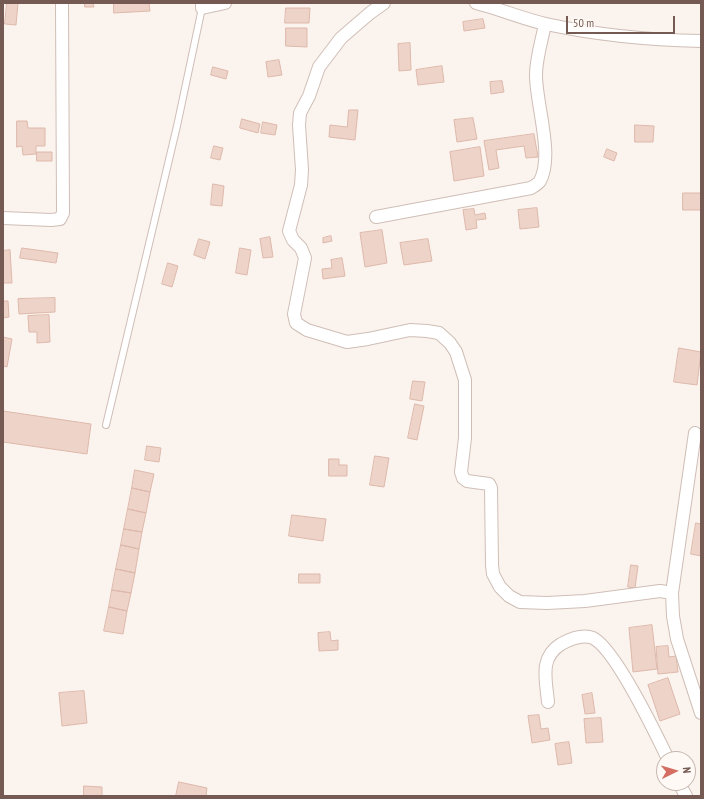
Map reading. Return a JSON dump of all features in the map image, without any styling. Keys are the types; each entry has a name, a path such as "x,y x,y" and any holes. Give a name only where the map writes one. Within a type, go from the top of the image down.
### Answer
{"street":[{"path":"5,216 51,220 60,219 63,213 62,3"},
{"path":"202,5 225,3"},
{"path":"384,3 341,38 319,67 309,96 300,113 299,125 302,170 301,185 289,231 293,240 301,248 306,258 294,314 296,323 308,330 347,342 410,330 439,333 450,343 456,352 465,380 465,438 460,472 463,478 467,481 489,484 491,488 493,574 500,588 509,596 520,602 546,603 586,601 660,591 672,593"},
{"path":"476,3 545,24 626,37 701,41"},
{"path":"376,217 530,188 539,182 544,172 546,159 537,94 536,74 545,24"},
{"path":"695,433 672,593 673,616 677,639 701,713"},
{"path":"548,702 545,672 547,660 553,650 570,639 585,637 592,638 602,644 615,662 664,751"}],"lane":[{"path":"106,425 177,126 202,5"}],"building":[{"path":"7,3 18,3 16,25 5,24"},
{"path":"85,3 93,3 94,7 85,7"},
{"path":"114,3 149,3 150,11 114,13"},
{"path":"286,8 310,8 309,23 285,23"},
{"path":"483,19 485,28 464,31 463,22"},
{"path":"286,28 307,28 307,47 286,46"},
{"path":"410,43 411,70 399,71 398,44"},
{"path":"279,60 282,75 268,77 266,62"},
{"path":"442,66 444,82 418,85 416,70"},
{"path":"213,67 228,71 226,79 211,75"},
{"path":"502,81 504,92 491,94 490,82"},
{"path":"349,110 358,110 355,140 329,137 330,125 347,127"},
{"path":"473,118 477,139 457,142 454,120"},
{"path":"242,119 260,124 258,133 240,128"},
{"path":"17,121 27,121 28,128 45,128 45,146 36,146 36,154 23,155 22,146 17,147"},
{"path":"263,122 277,125 275,135 261,133"},
{"path":"635,125 654,126 653,142 635,142"},
{"path":"534,134 538,157 526,158 524,146 496,150 499,168 489,170 484,141"},
{"path":"214,146 223,148 220,160 211,158"},
{"path":"480,147 484,176 454,181 450,152"},
{"path":"607,149 617,153 614,161 604,157"},
{"path":"37,152 52,152 52,161 37,161"},
{"path":"213,184 224,186 222,206 211,205"},
{"path":"683,193 701,193 701,210 683,210"},
{"path":"537,208 539,227 520,229 518,210"},
{"path":"474,209 475,215 485,213 486,219 476,220 477,228 466,230 463,210"},
{"path":"382,230 387,263 365,267 360,233"},
{"path":"331,236 332,241 323,243 323,238"},
{"path":"270,237 273,257 263,258 260,239"},
{"path":"199,239 210,242 205,259 194,255"},
{"path":"428,239 432,261 404,265 400,243"},
{"path":"22,248 58,253 56,263 20,258"},
{"path":"240,248 251,250 247,275 236,273"},
{"path":"10,250 12,283 3,283 3,251"},
{"path":"342,258 345,276 323,279 322,269 332,268 331,260"},
{"path":"168,263 178,266 172,287 162,284"},
{"path":"55,298 55,312 19,314 18,299"},
{"path":"3,301 8,301 9,317 3,318"},
{"path":"49,315 50,342 37,343 37,332 29,332 28,316"},
{"path":"3,337 12,339 7,367 3,366"},
{"path":"679,348 701,352 697,385 674,382"},
{"path":"413,381 425,382 422,401 410,399"},
{"path":"415,404 424,406 417,440 408,438"},
{"path":"3,411 91,424 87,454 3,442"},
{"path":"147,446 161,448 159,462 145,460"},
{"path":"375,456 389,458 384,487 370,485"},
{"path":"329,459 339,459 339,465 347,465 347,476 329,476"},
{"path":"135,470 154,474 150,492 132,488"},
{"path":"132,488 150,492 146,513 128,509"},
{"path":"128,509 146,513 142,532 124,529"},
{"path":"292,515 326,519 323,541 289,536"},
{"path":"696,523 701,524 701,556 691,554"},
{"path":"124,529 142,532 139,549 121,545"},
{"path":"121,545 139,549 135,573 116,569"},
{"path":"631,565 638,566 635,588 628,587"},
{"path":"116,569 135,573 131,593 112,590"},
{"path":"299,574 320,574 320,583 299,583"},
{"path":"112,590 131,593 127,611 109,607"},
{"path":"109,607 127,611 123,634 104,631"},
{"path":"652,625 657,669 633,672 629,628"},
{"path":"330,632 331,641 338,640 338,650 319,651 318,633"},
{"path":"668,646 669,657 676,656 678,672 658,674 656,647"},
{"path":"668,678 680,714 660,721 648,685"},
{"path":"84,691 87,723 62,726 59,693"},
{"path":"592,693 595,713 585,714 582,695"},
{"path":"539,715 541,729 548,728 550,740 532,743 528,716"},
{"path":"601,718 603,742 586,743 584,719"},
{"path":"569,742 572,763 558,765 555,744"},
{"path":"179,782 207,788 206,796 176,796"},
{"path":"84,786 102,787 102,796 84,796"}]}
